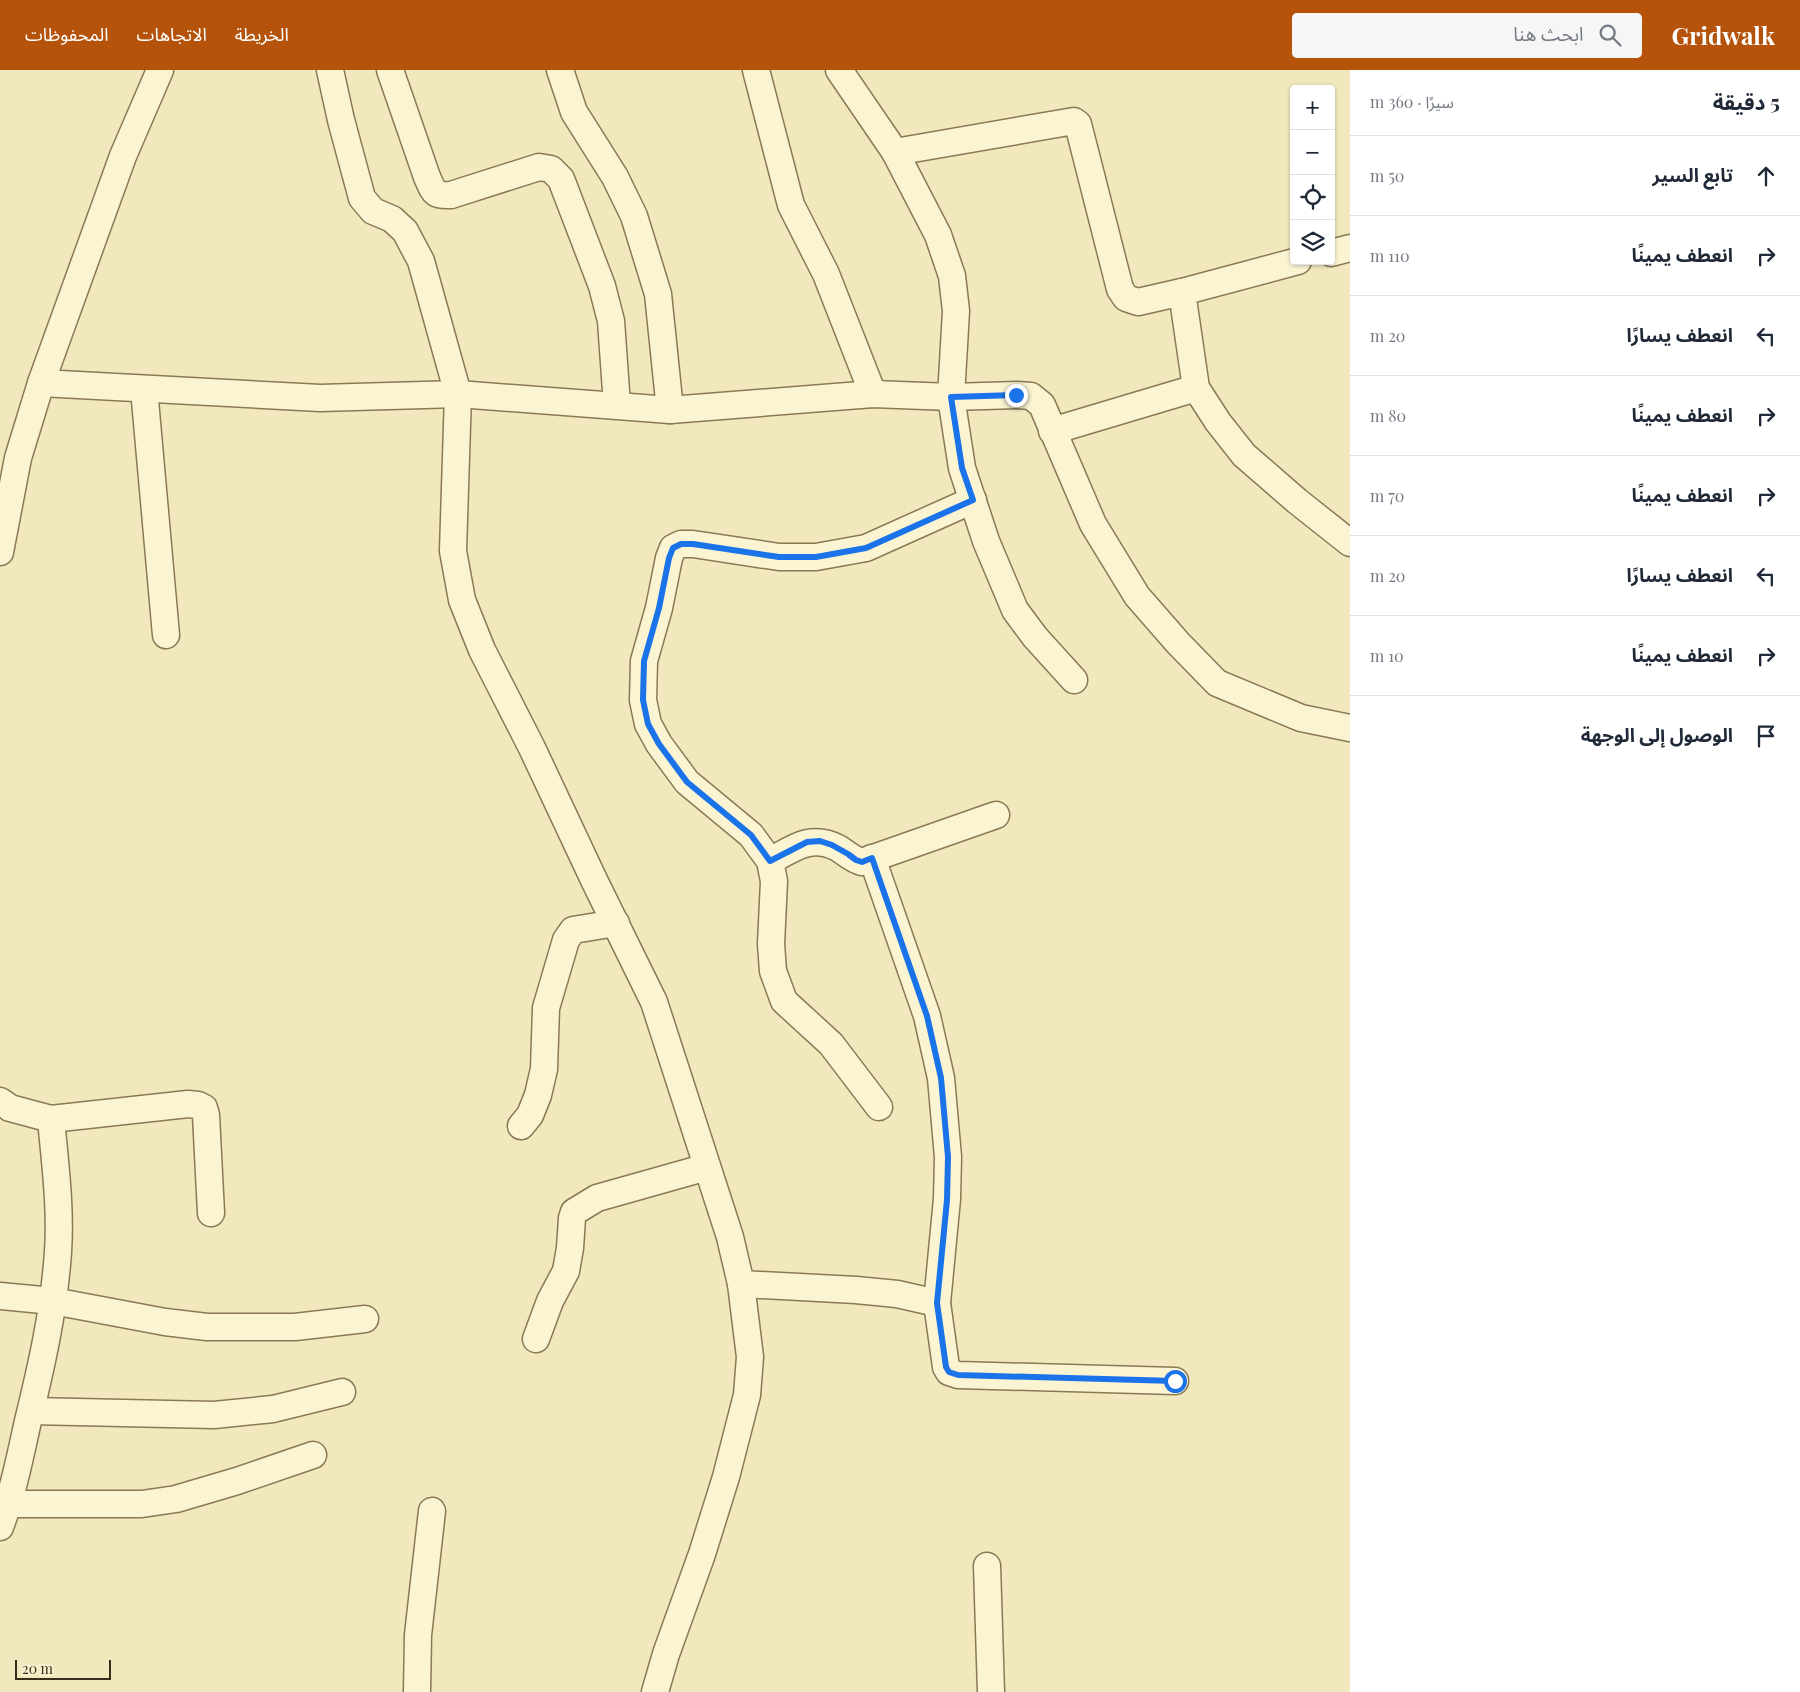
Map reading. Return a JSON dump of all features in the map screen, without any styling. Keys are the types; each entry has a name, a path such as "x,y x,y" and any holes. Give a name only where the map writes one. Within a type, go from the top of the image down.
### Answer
{"street":[{"path":"0,552 18,458 41,383 123,156 160,70"},
{"path":"330,70 340,120 362,198 373,211 392,219 405,231 421,262 458,394 453,499 453,551 462,600 482,650 532,748 654,1002 730,1237 741,1284 750,1357 747,1394 726,1477 655,1692"},
{"path":"390,70 427,177 434,192 440,196 451,195 539,167 551,169 561,179 602,286 611,321 617,405"},
{"path":"560,70 574,112 615,177 634,216 658,294 670,410"},
{"path":"756,70 791,205 826,274 873,394"},
{"path":"839,70 895,152 938,235 952,276 956,311 951,397 962,468 986,541 1015,610 1035,637 1074,680"},
{"path":"895,152 1074,121 1078,124 1120,289 1126,298 1138,302 1290,263"},
{"path":"1335,252 1350,248"},
{"path":"1182,292 1196,388 1218,422 1244,455 1297,501 1350,543"},
{"path":"41,383 320,398 458,394 670,410 873,394 951,397 1030,396 1042,405 1093,524 1137,596 1191,656 1217,682 1301,718 1350,728"},
{"path":"1052,431 1196,388"},
{"path":"144,389 166,634"},
{"path":"879,1107 831,1044 784,1001 773,971 770,944 774,881 770,861 751,835 687,782 659,744 648,724 643,700 644,661 659,608 669,558 673,548 681,544 693,544 779,557 816,557 866,548 973,500"},
{"path":"770,861 807,842 820,841 832,845 862,862 996,815"},
{"path":"872,858 927,1016 941,1078 948,1157 947,1200 937,1303 946,1367 949,1372 958,1375 1175,1381"},
{"path":"521,1126 530,1115 538,1095 544,1069 546,1008 566,940 572,930 616,923"},
{"path":"0,1101 10,1108 51,1119 188,1104 204,1108 206,1115 211,1213"},
{"path":"51,1119 57,1178 58,1251 53,1301 39,1378 4,1516 142,1504 176,1499 237,1481 313,1455"},
{"path":"536,1339 550,1301 566,1271 574,1212 597,1198 707,1167"},
{"path":"741,1284 898,1294 937,1303"},
{"path":"0,1296 53,1301 165,1322 206,1327 295,1327 365,1319"},
{"path":"30,1411 214,1415 273,1409 342,1392"},
{"path":"417,1692 418,1635 432,1511"},
{"path":"987,1566 991,1692"}],"route":[{"path":"1016,395 951,397 962,468 973,500 866,548 816,557 779,557 693,544 681,544 673,548 644,661 643,700 648,724 659,744 687,782 751,835 770,861 807,842 820,841 832,845 862,862 872,858 927,1016 941,1078 948,1157 947,1200 937,1303 946,1367 949,1372 958,1375 1175,1381"}]}
